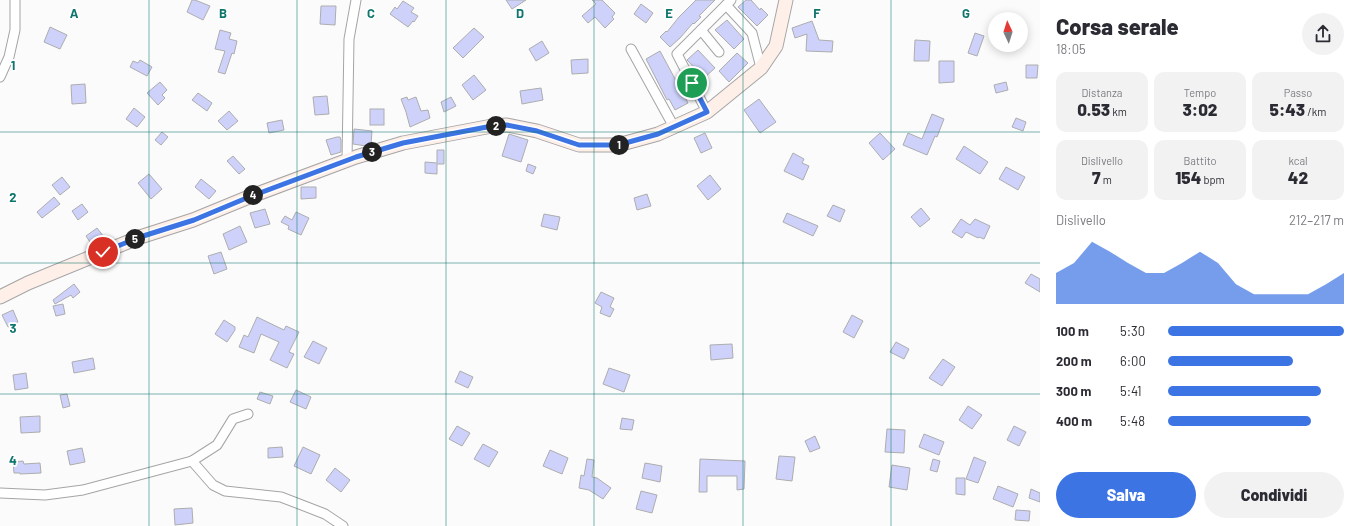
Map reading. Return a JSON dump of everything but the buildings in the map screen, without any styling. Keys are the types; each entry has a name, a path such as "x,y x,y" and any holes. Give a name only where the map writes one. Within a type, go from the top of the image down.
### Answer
{"street":[{"path":"0,77 9,57 15,30 15,0"},
{"path":"347,160 349,39 356,0"},
{"path":"0,297 28,283 140,237 194,220 249,197 347,160 403,143 492,126 507,125 537,131 579,145 618,145 658,134 707,112 761,68 776,46 786,0"},
{"path":"707,112 677,54 728,2 752,33 761,68"},
{"path":"701,30 719,52"},
{"path":"631,49 674,127"},
{"path":"0,493 45,495 83,490 192,461 217,445 233,419 248,414"},
{"path":"192,461 213,485 219,488 226,491 281,497 325,514 343,526"}],"route":[{"path":"103,252 140,237 194,220 249,197 347,160 403,143 492,126 507,125 537,131 579,145 618,145 658,134 707,112 692,83"}]}
